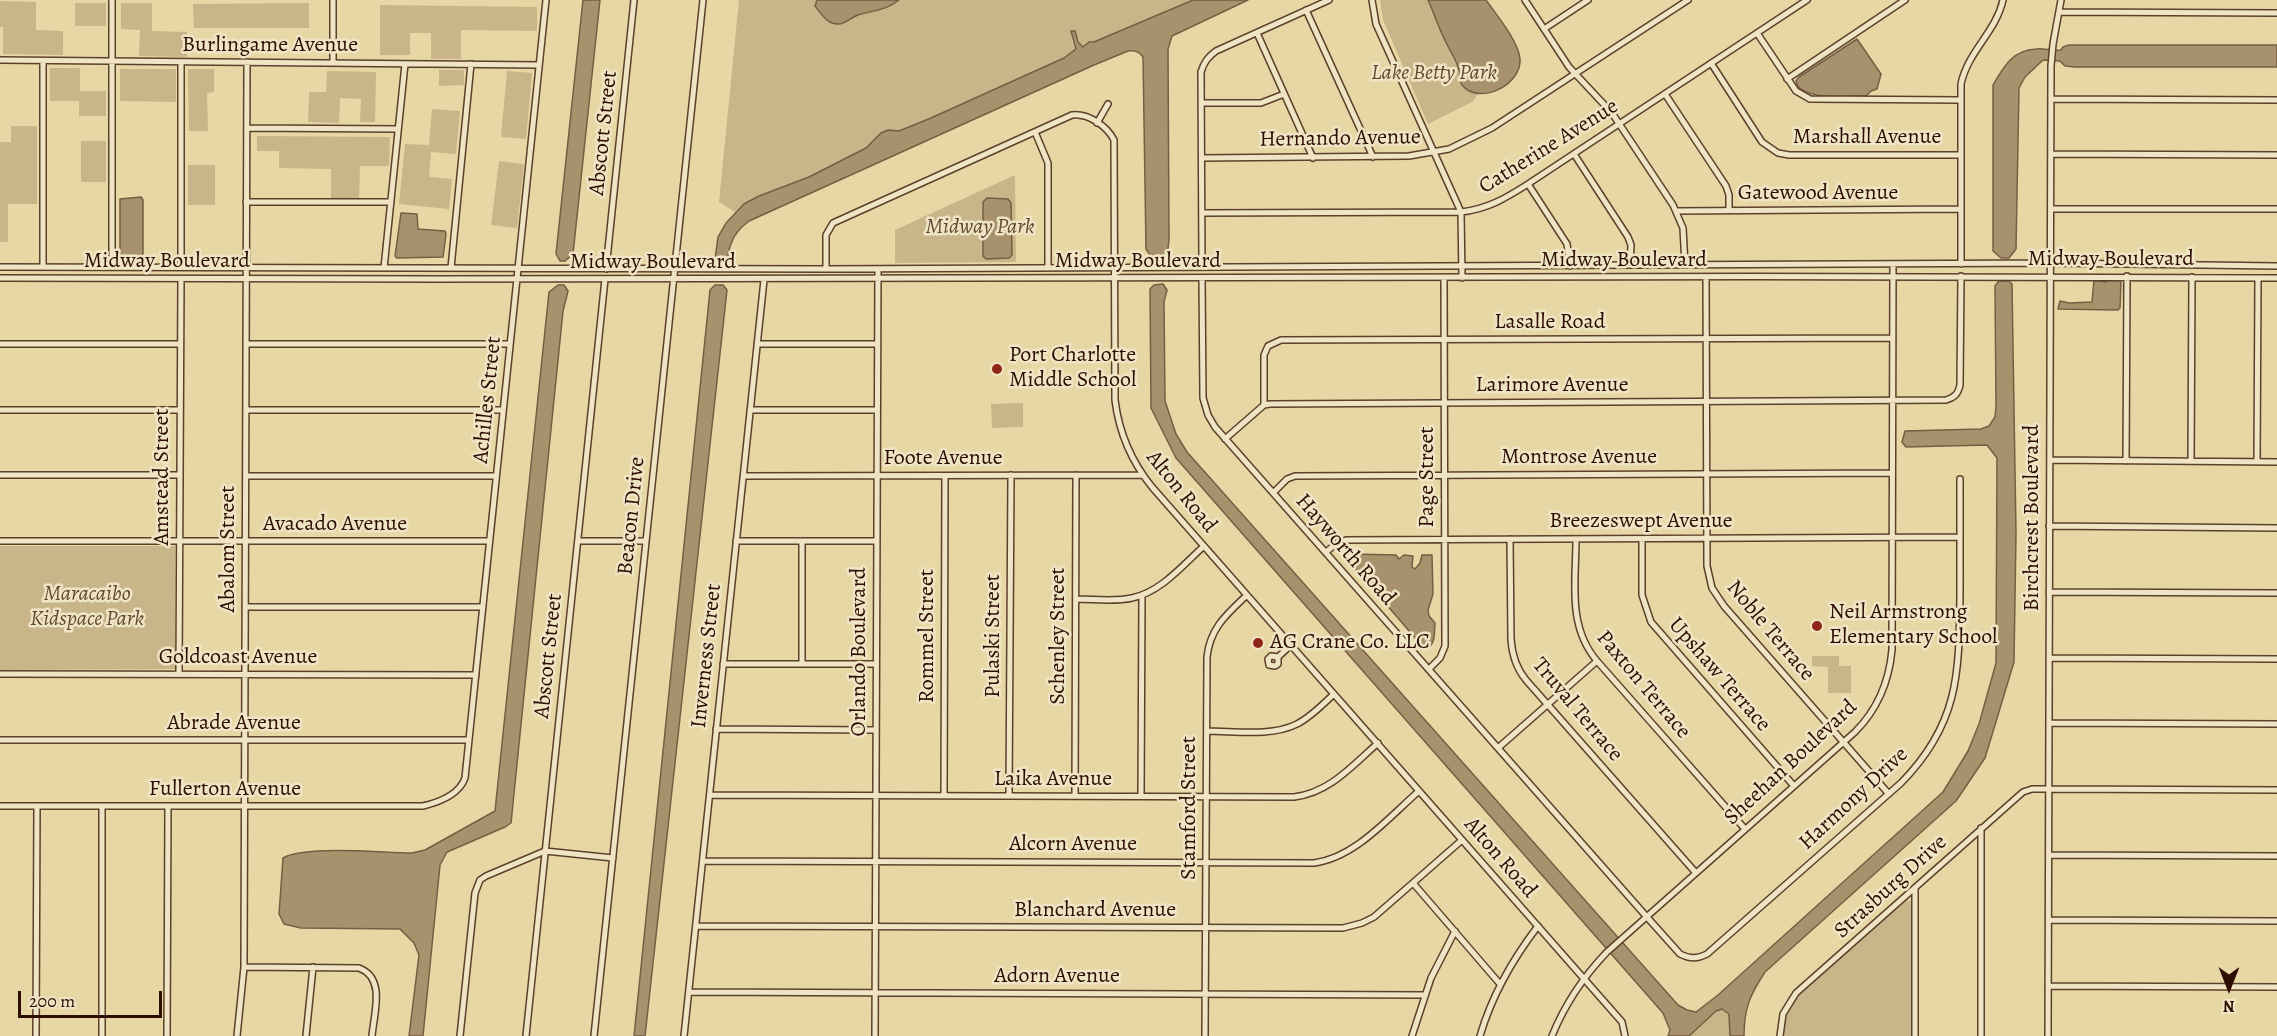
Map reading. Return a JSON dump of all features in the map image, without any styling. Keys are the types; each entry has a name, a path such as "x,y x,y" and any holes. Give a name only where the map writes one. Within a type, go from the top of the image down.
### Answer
{"street":[{"path":"112,0 112,267"},
{"path":"333,0 333,63"},
{"name":"Achilles Street","path":"449,797 462,787 465,778 546,0"},
{"name":"Abscott Street","path":"606,269 634,0"},
{"name":"Beacon Drive","path":"594,1036 703,0"},
{"path":"1202,267 1201,72 1207,58 1216,51 1329,0"},
{"path":"1372,0 1377,24 1461,212 1462,278"},
{"path":"1525,0 1575,74 1604,104 1619,124 1676,211 1685,239 1685,265"},
{"path":"1544,29 1588,0"},
{"name":"Hernando Avenue","path":"1202,158 1409,156 1435,153 1461,145 1483,134 1688,0"},
{"name":"Catherine Avenue","path":"1202,213 1461,212 1492,205 1528,184 1807,0"},
{"path":"1787,79 1905,0"},
{"path":"1961,264 1960,100 1962,82 1968,63 1996,22 2003,0"},
{"name":"Birchcrest Boulevard","path":"2048,1036 2051,66 2061,0"},
{"path":"1306,10 1373,157"},
{"path":"2059,12 2277,13"},
{"path":"1257,33 1313,158"},
{"path":"1757,33 1787,79 1803,96 1819,100 1960,100"},
{"name":"Burlingame Avenue","path":"0,60 539,65"},
{"path":"43,61 43,267"},
{"path":"181,62 181,267"},
{"name":"Abalom Street","path":"237,1036 244,967 247,62"},
{"name":"Marshall Avenue","path":"1711,63 1762,142 1778,153 1789,155 1960,155"},
{"path":"384,268 405,64"},
{"path":"451,268 471,64"},
{"path":"1201,103 1261,103 1284,94"},
{"path":"1665,94 1726,186 1730,210"},
{"path":"2051,99 2277,100"},
{"path":"826,269 826,235 833,224 1072,115 1080,114 1097,123 1108,104"},
{"name":"Alton Road","path":"1097,123 1109,131 1114,140 1116,409 1126,444 1142,475 1622,1022 1625,1036"},
{"path":"247,128 399,129"},
{"path":"1035,132 1048,163 1048,267"},
{"path":"1574,154 1628,237 1631,245 1630,265"},
{"path":"2051,154 2277,155"},
{"path":"1528,184 1567,244 1570,266"},
{"path":"246,202 391,202"},
{"name":"Gatewood Avenue","path":"1676,211 1960,209"},
{"path":"2051,209 2277,209"},
{"name":"Midway Boulevard","path":"0,267 878,269 2050,263 2277,266"},
{"name":"Sheehan Boulevard","path":"1552,1036 1563,1011 1584,978 1607,952 1860,727 1882,694 1892,650 1893,264"},
{"name":"Orlando Boulevard","path":"875,1036 878,269"},
{"name":"Larimore Avenue","path":"1264,405 1946,400 1958,392 1960,385 1961,276"},
{"path":"2126,461 2127,276"},
{"name":"Midway Boulevard","path":"0,278 878,280 2127,276 2277,278"},
{"name":"Noble Terrace","path":"1706,277 1708,575 1715,594 1888,793"},
{"path":"2192,277 2192,461"},
{"name":"Hayworth Road","path":"1202,278 1203,398 1208,415 1225,439 1646,916"},
{"name":"Page Street","path":"1428,669 1440,658 1445,646 1444,278"},
{"path":"2257,462 2258,278"},
{"name":"Amstead Street","path":"179,674 181,279"},
{"name":"Abscott Street","path":"526,1036 605,279"},
{"name":"Inverness Street","path":"684,1036 764,280"},
{"name":"Lasalle Road","path":"1264,405 1264,355 1268,346 1275,341 1893,338"},
{"path":"0,344 180,344"},
{"path":"246,344 510,344"},
{"path":"757,344 878,345"},
{"path":"1225,439 1264,405"},
{"path":"0,410 180,410"},
{"path":"246,410 503,410"},
{"path":"750,410 877,410"},
{"path":"2050,460 2277,462"},
{"name":"Montrose Avenue","path":"1273,493 1287,479 1295,476 1892,473"},
{"path":"0,475 180,476"},
{"name":"Pulaski Street","path":"1009,796 1011,475"},
{"name":"Schenley Street","path":"1075,796 1076,475"},
{"name":"Foote Avenue","path":"743,476 1142,475"},
{"path":"246,476 496,476"},
{"name":"Rommel Street","path":"944,796 945,476"},
{"name":"Harmony Drive","path":"1646,916 1680,954 1686,957 1700,957 1707,954 1910,774 1928,751 1942,725 1952,698 1959,656 1960,479"},
{"path":"2049,526 2277,528"},
{"name":"Breezeswept Avenue","path":"1326,552 1337,543 1346,540 1960,537"},
{"name":"Upshaw Terrace","path":"1641,538 1642,595 1651,622 1794,786"},
{"name":"Truval Terrace","path":"1510,539 1512,652 1522,675 1696,873"},
{"name":"Paxton Terrace","path":"1576,539 1577,623 1583,643 1745,829"},
{"name":"Avacado Avenue","path":"0,541 489,541"},
{"path":"578,541 646,542"},
{"path":"736,542 877,542"},
{"path":"802,542 802,664"},
{"path":"1076,599 1123,599 1142,595 1160,585 1204,546"},
{"path":"2049,592 2277,593"},
{"path":"1141,796 1142,595"},
{"name":"Stamford Street","path":"1205,1036 1207,657 1209,641 1218,624 1247,596"},
{"path":"245,607 483,607"},
{"path":"1278,657 1291,645"},
{"path":"2049,658 2277,659"},
{"path":"1498,748 1597,661"},
{"path":"723,664 876,664"},
{"name":"Goldcoast Avenue","path":"0,674 476,675"},
{"path":"1207,731 1269,731 1286,728 1305,719 1334,694"},
{"path":"2049,723 2277,724"},
{"path":"716,729 876,730"},
{"name":"Abrade Avenue","path":"0,740 469,740"},
{"name":"Laika Avenue","path":"710,795 1294,797 1312,794 1332,783 1378,743"},
{"name":"Strasburg Drive","path":"1780,1036 1783,1014 1796,993 2023,792 2032,789 2277,790"},
{"name":"Alcorn Avenue","path":"703,861 1314,863 1333,859 1353,848 1419,791"},
{"name":"Fullerton Avenue","path":"0,806 423,806 449,797"},
{"path":"36,1036 37,806"},
{"path":"102,806 102,1036"},
{"path":"167,1036 168,806"},
{"path":"1981,828 1981,1036"},
{"name":"Blanchard Avenue","path":"696,926 1350,927 1374,917 1462,840"},
{"path":"460,1036 477,886 486,876 545,851 613,858"},
{"path":"2049,855 2277,856"},
{"path":"1413,884 1500,984"},
{"path":"1915,888 1915,1036"},
{"path":"2049,920 2277,921"},
{"path":"1480,1036 1500,984 1538,926"},
{"path":"1412,1036 1425,995 1455,931"},
{"path":"244,967 359,968 372,975 377,990 372,1036"},
{"path":"306,1036 313,967"},
{"path":"2049,986 2277,987"},
{"name":"Adorn Avenue","path":"689,992 1425,995"}],"green space":[{"path":"739,0 1193,0 1094,42 1089,42 1083,47 1078,42 1075,31 1072,40 1076,51 1064,58 931,118 899,131 881,133 866,148 809,177 759,196 735,212 719,202"},
{"name":"Lake Betty Park","path":"1380,0 1428,0 1458,65 1459,76 1472,91 1479,93 1472,102 1428,124 1383,20"},
{"path":"0,1 36,2 36,30 63,31 63,55 3,54"},
{"path":"75,3 106,3 106,26 75,26"},
{"path":"121,3 152,3 152,31 187,32 187,57 139,56 140,30 121,29"},
{"path":"309,3 309,28 194,28 193,4"},
{"path":"380,5 537,7 537,31 461,30 461,59 431,59 431,33 410,33 410,55 380,55"},
{"path":"50,68 80,68 80,91 106,91 106,116 79,116 79,101 50,101"},
{"path":"120,69 176,69 176,102 120,101"},
{"path":"188,69 214,69 214,92 207,93 208,131 189,131"},
{"path":"439,70 464,70 464,85 439,86"},
{"path":"327,71 376,72 375,122 360,122 361,99 340,98 339,123 308,122 309,92 326,92"},
{"path":"507,71 532,73 526,139 501,137"},
{"path":"432,109 460,111 456,154 431,152 429,177 452,179 449,209 399,204 405,144 429,145"},
{"path":"11,126 37,126 37,204 8,204 8,242 0,242 0,142 11,142"},
{"path":"257,136 390,137 389,166 360,166 359,198 331,198 331,169 279,168 279,151 257,151"},
{"path":"81,141 106,141 106,182 81,182"},
{"path":"499,161 524,164 517,228 491,225"},
{"path":"188,165 215,165 215,205 188,205"},
{"name":"Midway Park","path":"1015,175 1016,262 895,263 895,230"},
{"path":"1023,403 1023,427 992,428 991,404"},
{"name":"Maracaibo Kidspace Park","path":"0,546 175,546 175,669 0,670"},
{"path":"1812,656 1839,656 1839,666 1851,666 1851,693 1828,693 1828,667 1812,666"},
{"path":"1907,900 1913,906 1913,1036 1783,1036 1787,1015 1798,996"},
{"path":"1722,1009 1729,1014 1730,1036 1689,1036 1716,1011"}],"shaded area":[{"path":"583,0 600,0 573,254 565,261 560,261 556,254"},
{"path":"817,0 899,0 884,8 836,24 829,22 815,6"},
{"path":"1193,0 1248,0 1172,36 1168,49 1169,240 1167,256 1163,261 1154,261 1146,249 1143,57 1138,52 1132,51 1094,65 749,221 734,237 726,262 717,262 715,259 718,237 726,223 744,204 809,177 866,148 881,133 888,130 899,131 931,118 1064,58 1076,49 1071,31 1075,31 1078,42 1083,47 1089,42 1094,42"},
{"path":"1428,0 1486,0 1506,28 1519,52 1519,68 1514,77 1498,90 1488,93 1469,91 1462,85 1457,63"},
{"path":"1857,39 1881,74 1877,89 1866,96 1831,97 1813,94 1798,87 1796,81 1799,77"},
{"path":"2069,45 2277,45 2277,67 2075,67 2065,66 2060,61 2043,60 2025,77 2019,88 2016,249 2009,258 2001,258 1993,251 1993,85 2010,60 2021,52 2039,49 2061,50"},
{"path":"141,197 143,200 143,254 125,257 120,254 120,199"},
{"path":"987,198 1008,199 1011,203 1012,255 1009,258 986,259 983,256 983,202"},
{"path":"401,213 417,214 418,229 445,231 443,257 397,258 395,256"},
{"path":"2094,280 2106,282 2119,280 2121,283 2118,310 2058,309 2060,301 2092,302"},
{"path":"1999,281 2009,281 2012,284 2016,533 2014,662 1985,758 1956,801 1765,972 1749,1002 1744,1036 1730,1036 1729,1014 1722,1009 1716,1011 1689,1036 1668,1036 1670,1030 1663,1013 1176,458 1151,408 1150,289 1154,285 1163,284 1167,290 1164,302 1165,401 1176,434 1187,452 1678,1005 1696,1012 1718,995 1943,792 1968,751 1979,724 1996,663 1997,458 1987,445 1906,447 1902,442 1905,431 1981,429 1989,426 1995,417 1995,286"},
{"path":"558,285 564,285 568,291 563,311 511,823 447,852 440,865 423,1036 409,1036 419,955 414,943 400,929 301,928 284,924 279,914 283,858 294,854 326,851 412,853 425,850 495,811 549,292"},
{"path":"715,285 723,285 727,290 645,1036 634,1036 710,290"},
{"path":"1353,554 1396,555 1399,559 1404,555 1413,556 1412,567 1415,569 1422,555 1432,555 1433,594 1428,610 1429,616 1435,623 1434,637 1430,646 1427,648 1422,646 1348,560"}],"place":[{"name":"Port Charlotte Middle School","path":"997,369"},
{"name":"Neil Armstrong Elementary School","path":"1817,626"},
{"name":"AG Crane Co. LLC","path":"1258,643"}]}
